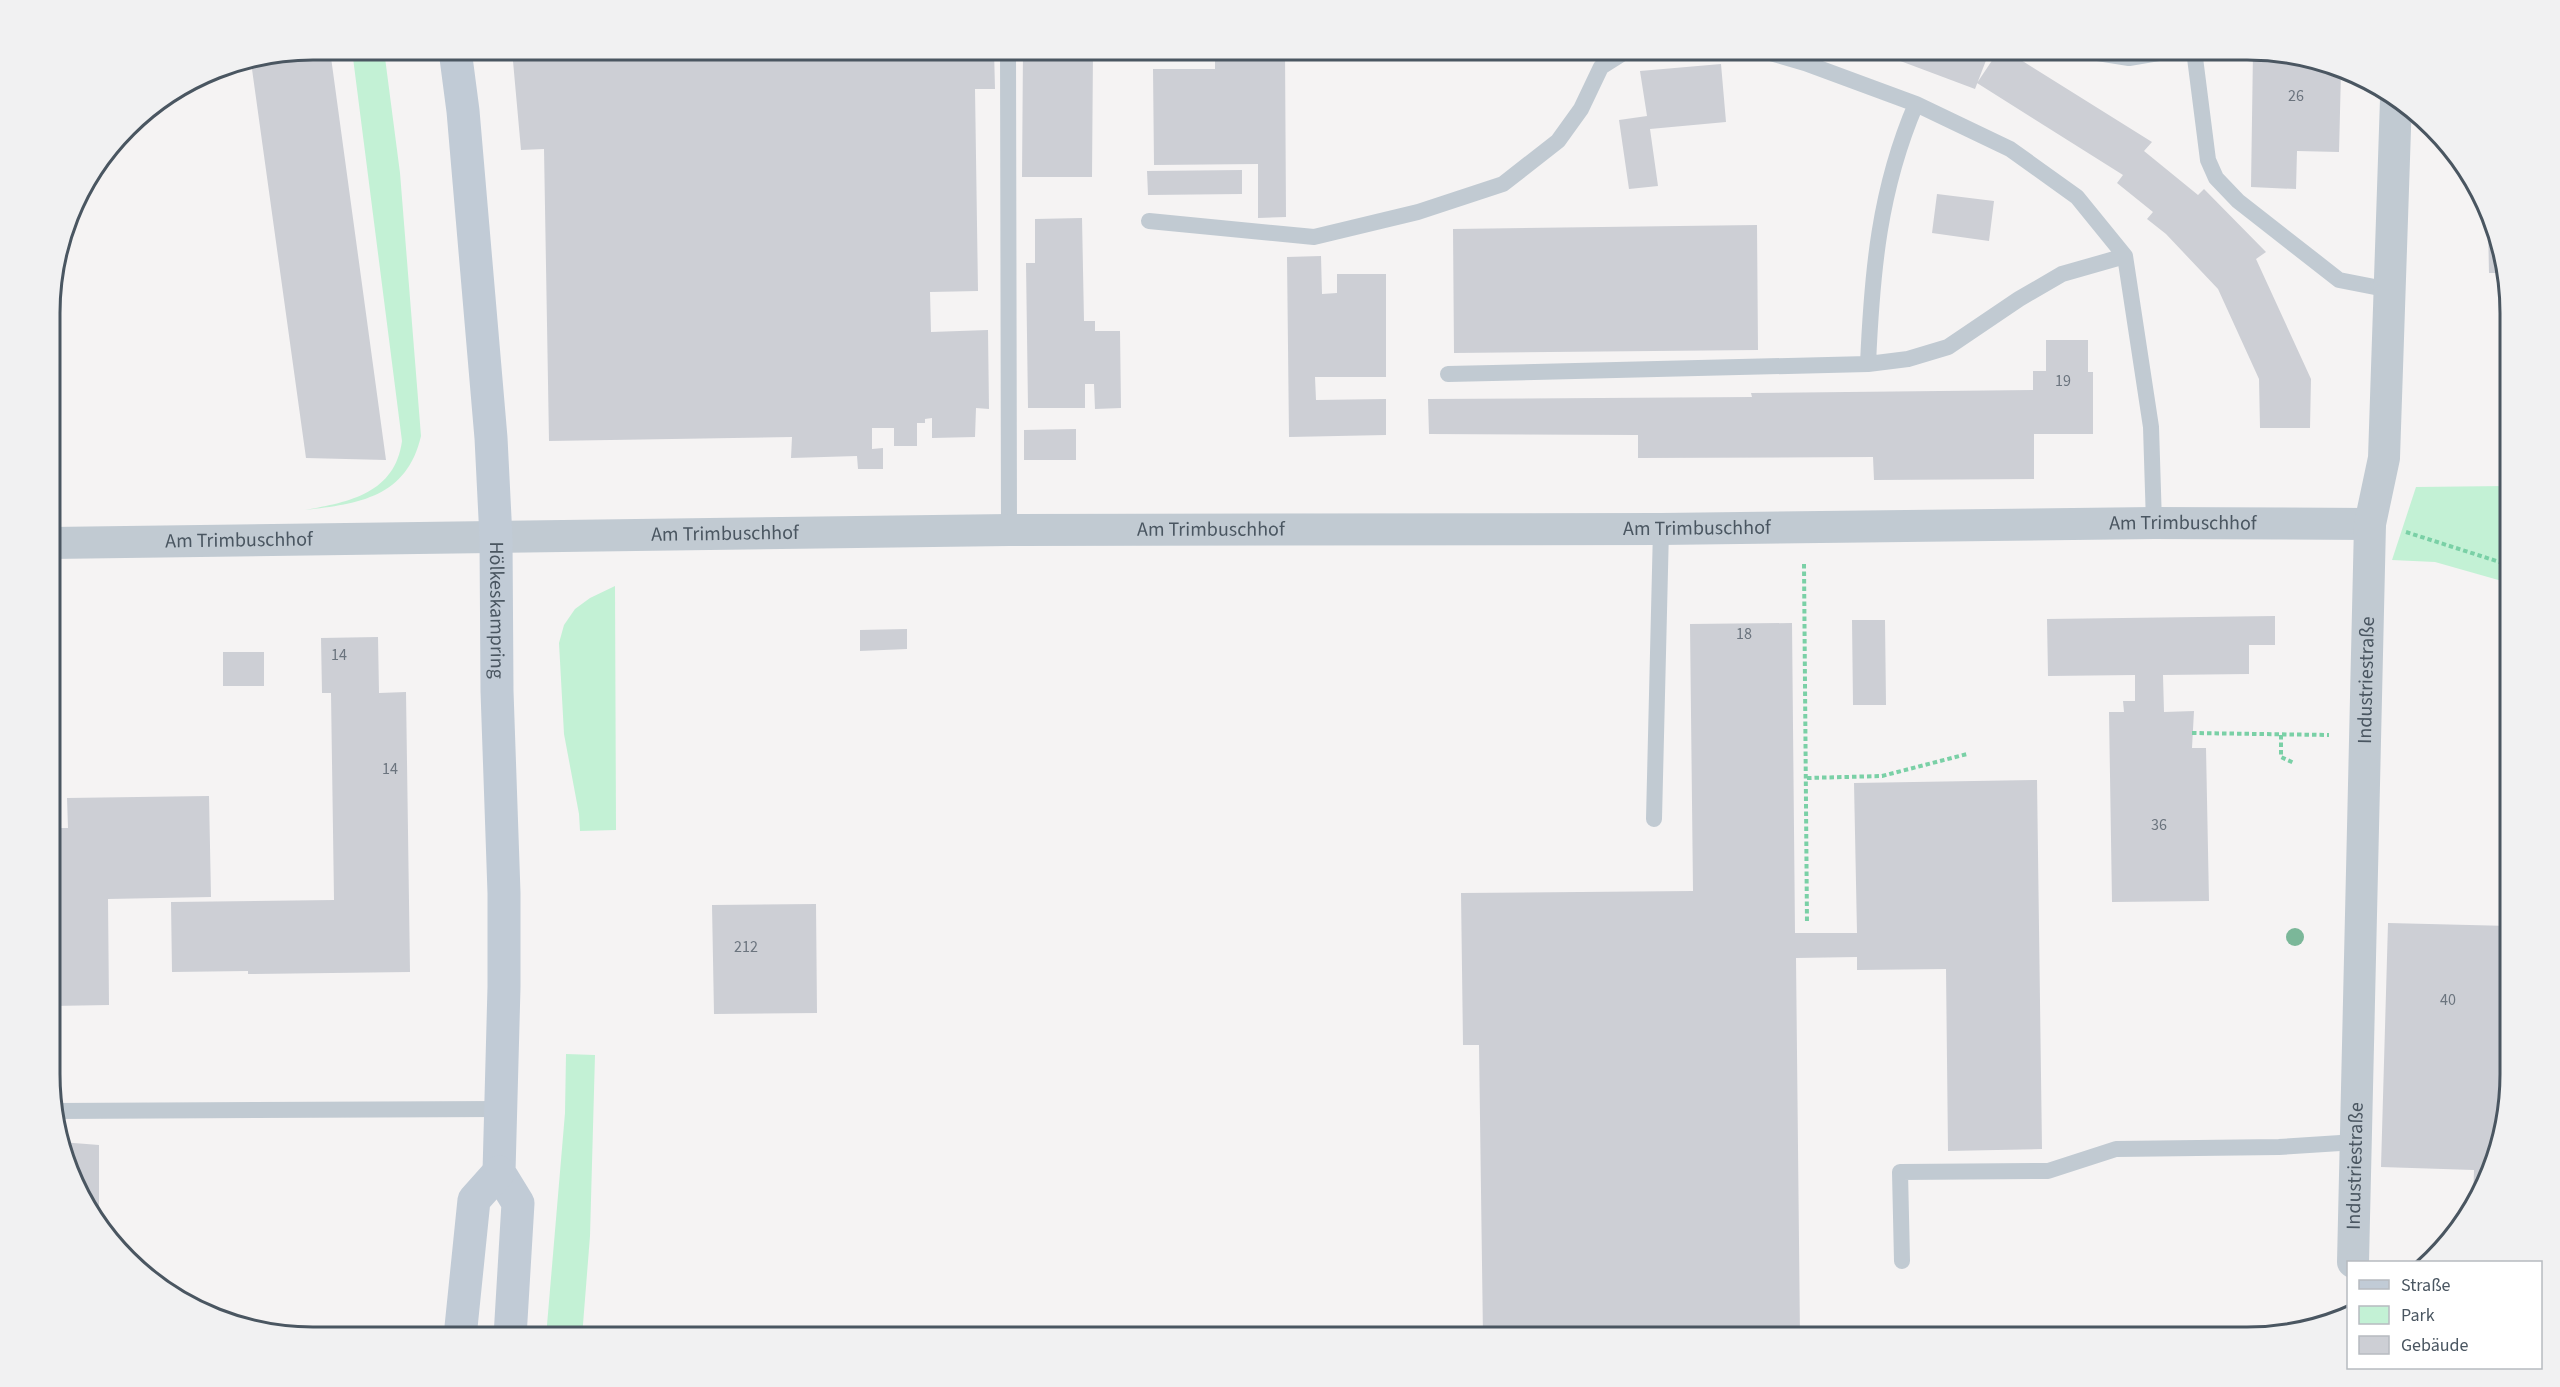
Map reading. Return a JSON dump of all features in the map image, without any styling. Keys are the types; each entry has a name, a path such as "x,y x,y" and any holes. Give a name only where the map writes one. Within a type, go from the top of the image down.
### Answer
{"main road":[{"name":"Hölkeskampring","path":"456,60 463,111 491,438 496,537 497,691 504,893 499,1172"},
{"path":"461,1327 474,1200 499,1172 518,1203 511,1327"}],"street":[{"name":"Industriestraße","path":"2353,1261 2370,524 2384,458 2396,109"},
{"name":"Am Trimbuschhof","path":"60,543 1009,530 1661,529 2154,523 2370,524"}],"lane":[{"path":"1008,60 1009,530"},
{"path":"1149,221 1314,237 1418,212 1503,184 1558,141 1581,109 1601,67 1612,60"},
{"path":"1795,60 1916,104 2010,149 2077,197 2125,256 2151,427 2154,523"},
{"path":"2195,60 2208,160 2216,178 2238,201 2338,280 2390,290"},
{"path":"1868,364 1870,309 1877,234 1904,131 1916,104"},
{"path":"1448,374 1868,364 1908,360 1948,347 2019,299 2062,274 2125,256"},
{"path":"1654,819 1661,529"},
{"path":"63,1111 500,1108"},
{"path":"1902,1261 1900,1172 2048,1171 2116,1149 2279,1147 2356,1142"}],"path":[{"path":"2370,524 2389,526 2500,562"},
{"path":"1804,527 1807,924"},
{"path":"2192,733 2365,736"},
{"path":"2281,735 2281,757 2294,763"},
{"path":"1807,778 1882,776 1967,754"}],"green space":[{"path":"353,60 385,60 400,173 421,436 405,472 392,485 378,494 344,504 305,510 354,498 380,484 398,459 402,441"},
{"path":"2500,486 2500,580 2435,562 2392,560 2416,487"},
{"path":"615,586 616,830 580,831 564,734 559,643 564,625 575,609 590,598"},
{"path":"566,1054 595,1055 590,1236 583,1327 547,1327 565,1113"}],"building":[{"path":"331,60 386,460 306,458 252,68 280,62"},
{"path":"513,60 994,60 995,89 975,89 978,291 930,292 931,332 988,330 989,409 976,408 975,437 932,438 932,418 925,419 925,423 917,423 917,446 894,446 894,428 872,428 872,449 883,448 883,469 858,469 857,456 791,458 792,437 549,441 544,149 521,150"},
{"path":"1023,60 1093,60 1092,177 1022,177"},
{"path":"1215,60 1285,60 1286,217 1258,218 1258,164 1154,165 1153,69 1215,69"},
{"path":"1898,60 1986,60 1975,89"},
{"path":"1992,60 2021,60 2152,142 2144,151 2198,195 2204,189 2266,252 2256,259 2311,379 2310,428 2260,428 2259,379 2218,289 2166,234 2147,219 2153,212 2117,183 2123,175 1977,83"},
{"path":"2253,60 2296,65 2341,78 2339,152 2297,151 2296,189 2251,187"},
{"path":"1721,64 1726,122 1650,129 1658,186 1629,189 1619,120 1647,116 1640,71"},
{"path":"1242,170 1242,194 1148,195 1147,171"},
{"path":"1937,194 1994,201 1989,241 1932,233"},
{"path":"1082,218 1084,321 1095,321 1095,331 1120,331 1121,408 1095,409 1094,384 1085,384 1085,408 1028,408 1026,263 1035,263 1035,219"},
{"path":"1757,225 1758,350 1454,353 1453,229"},
{"path":"2488,237 2497,273 2489,273"},
{"path":"1321,256 1322,294 1337,293 1337,274 1386,274 1386,377 1315,377 1316,400 1386,399 1386,435 1289,437 1287,257"},
{"path":"2046,340 2088,340 2088,372 2093,372 2093,434 2034,434 2034,479 1874,480 1873,457 1638,458 1638,435 1429,434 1428,399 1752,397 1751,393 2033,390 2033,371 2046,371"},
{"path":"1076,429 1076,460 1024,460 1024,430"},
{"path":"2275,616 2275,645 2249,645 2249,674 2163,675 2164,712 2194,711 2192,748 2206,748 2209,901 2112,902 2109,712 2124,712 2123,701 2135,701 2135,675 2048,676 2047,619"},
{"path":"1852,620 1885,620 1886,705 1853,705"},
{"path":"1792,623 1795,933 1857,933 1854,783 2037,780 2042,1149 1948,1151 1946,969 1857,970 1857,957 1796,958 1800,1327 1483,1327 1479,1045 1463,1045 1461,893 1693,891 1690,624"},
{"path":"907,629 907,649 860,651 860,630"},
{"path":"378,637 379,693 406,692 410,972 248,974 248,971 172,972 171,902 334,900 331,693 322,693 321,638"},
{"path":"223,652 264,652 264,686 223,686"},
{"path":"209,796 211,897 108,899 109,1005 60,1006 60,828 68,828 67,798"},
{"path":"816,904 817,1013 714,1014 712,905"},
{"path":"2388,923 2500,926 2498,1107 2487,1155 2474,1186 2474,1170 2381,1167"},
{"path":"70,1143 99,1145 99,1208 79,1171"}]}
